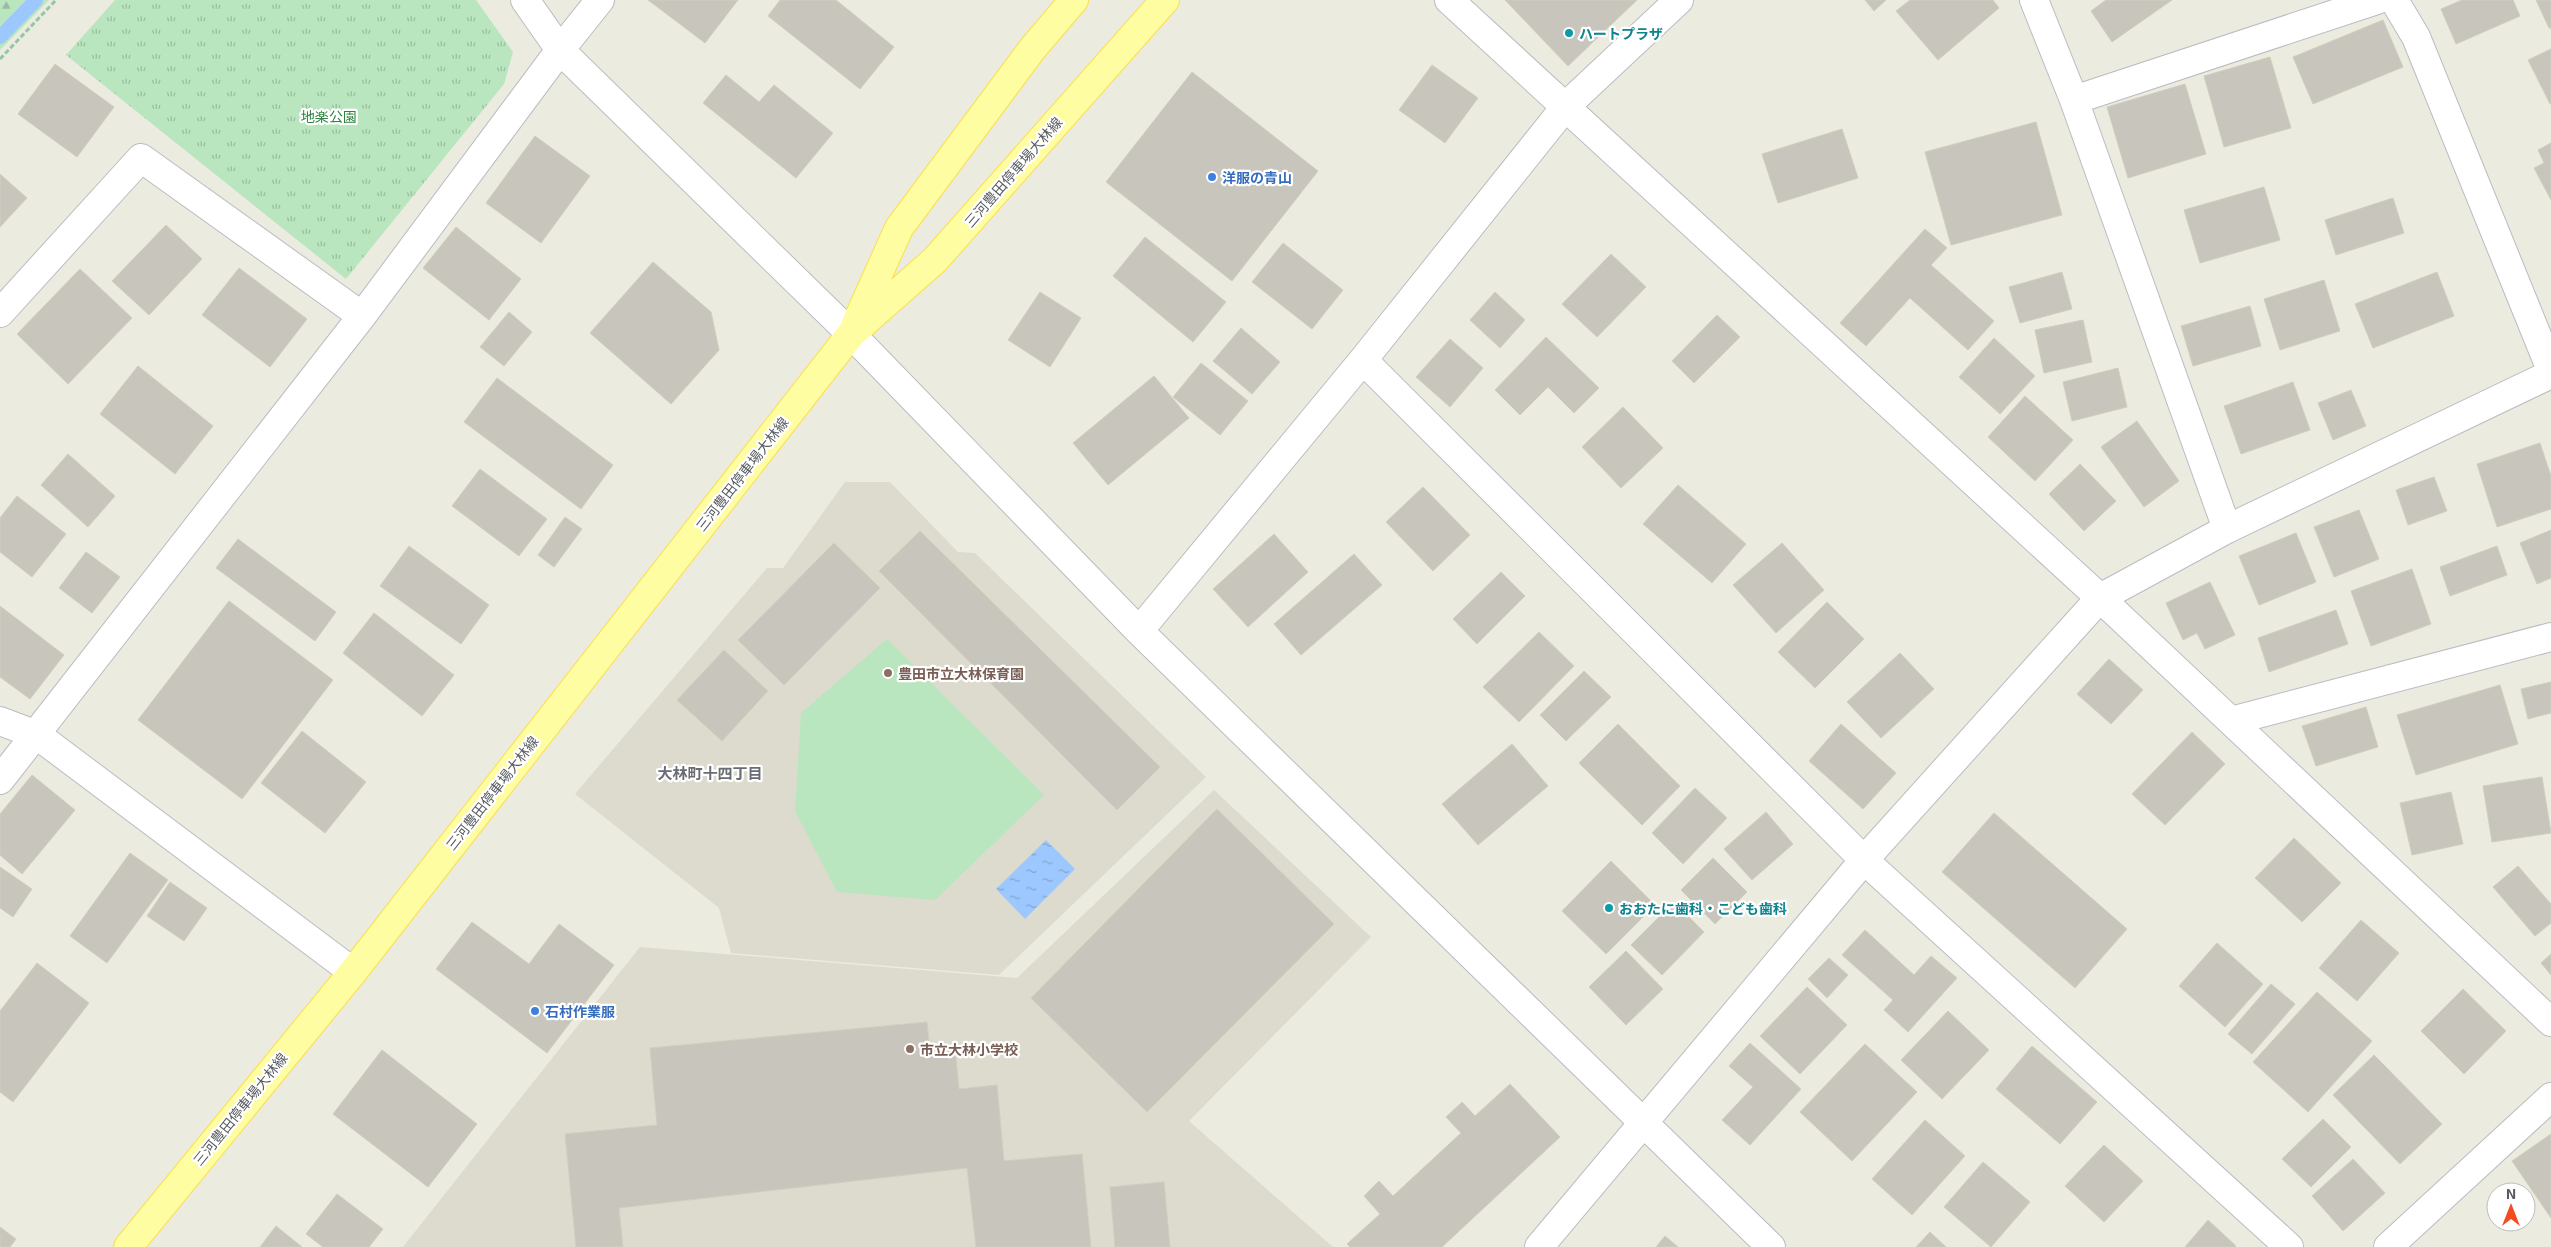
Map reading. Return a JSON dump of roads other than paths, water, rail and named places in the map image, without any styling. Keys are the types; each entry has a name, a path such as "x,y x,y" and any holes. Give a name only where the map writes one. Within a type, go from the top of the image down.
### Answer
{"main road":[{"name":"三河豊田停車場大林線","path":"851,334 899,228 1033,48 1074,0"},
{"name":"三河豊田停車場大林線","path":"128,1247 352,972 851,334 935,260 1165,0"}],"street":[{"path":"525,0 560,50 851,334 1139,631 1771,1247"},
{"path":"0,780 362,316 560,50 600,0"},
{"path":"1449,0 2100,598 2551,1022"},
{"path":"1139,631 1363,360 1566,106 1679,0"},
{"path":"2034,0 2074,100 2227,529"},
{"path":"2074,100 2377,0"},
{"path":"1539,1247 1864,860 2100,598 2227,529 2551,372 2416,37 2394,0"},
{"path":"0,313 141,158 362,316"},
{"path":"1363,360 1864,860 2289,1247"},
{"path":"2231,721 2551,637"},
{"path":"0,721 37,735 352,972"},
{"path":"2388,1247 2551,1097"}],"water":[{"path":"1046,840 1075,869 1025,919 996,889"}],"waterway":[{"path":"0,37 36,0"}],"place":[{"name":"ハートプラザ","path":"1569,33"},
{"name":"洋服の青山","path":"1212,177"},
{"name":"豊田市立大林保育園","path":"888,673"},
{"name":"おおたに歯科・こども歯科","path":"1609,908"},
{"name":"石村作業服","path":"535,1011"},
{"name":"市立大林小学校","path":"910,1049"}],"district":[{"name":"大林町十四丁目","path":"710,773"}],"park label":[{"name":"地楽公園","path":"329,116"}]}
